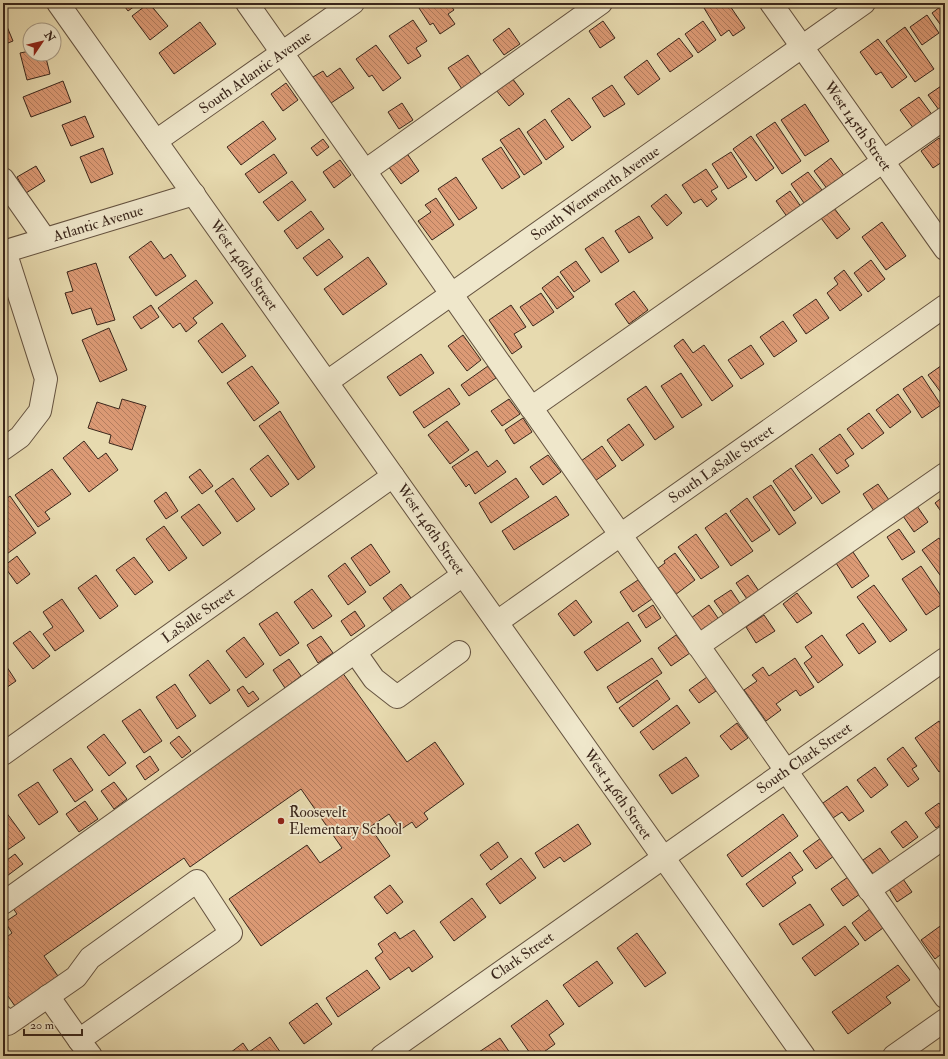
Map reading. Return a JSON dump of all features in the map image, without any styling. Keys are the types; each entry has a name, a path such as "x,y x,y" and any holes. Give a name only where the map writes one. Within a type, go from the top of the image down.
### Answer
{"street":[{"name":"West 146th Street","path":"58,3 804,1056"},
{"path":"248,3 945,998"},
{"name":"South Atlantic Avenue","path":"156,142 354,3"},
{"path":"365,171 601,3"},
{"name":"West 145th Street","path":"771,3 945,249"},
{"name":"South Wentworth Avenue","path":"327,382 864,3"},
{"path":"531,408 945,118"},
{"path":"3,179 45,239"},
{"name":"Atlantic Avenue","path":"4,252 194,194"},
{"path":"3,449 20,437 40,411 46,379 4,252"},
{"name":"South LaSalle Street","path":"497,622 945,306"},
{"path":"698,646 945,474"},
{"name":"LaSalle Street","path":"3,754 393,476"},
{"path":"3,903 463,575"},
{"path":"355,652 374,679 397,697 459,652"},
{"name":"South Clark Street","path":"662,857 945,659"},
{"path":"869,890 945,837"},
{"name":"Clark Street","path":"382,1056 662,857"},
{"path":"3,1017 8,1024 48,996 76,977 90,958 197,881 231,933 85,1048 48,996"},
{"path":"894,1056 945,1020"}],"building":[{"path":"122,3 139,3 128,11"},
{"path":"149,3 168,26 150,40 132,16"},
{"path":"426,3 449,3 454,10 448,14 455,24 440,34 433,23 430,25 419,8"},
{"path":"701,3 728,3 745,28 733,36 729,30 721,36"},
{"path":"943,3 945,3 945,31 932,13 944,4"},
{"path":"927,15 939,33 922,45 910,27"},
{"path":"3,17 13,41 3,45"},
{"path":"413,20 427,41 416,48 421,56 408,64 389,36"},
{"path":"603,21 615,38 600,48 589,31"},
{"path":"703,21 716,40 698,53 685,34"},
{"path":"200,22 216,44 174,74 159,53"},
{"path":"905,27 934,69 915,82 886,41"},
{"path":"509,28 520,44 504,55 493,40"},
{"path":"679,38 693,56 670,72 657,54"},
{"path":"878,39 907,77 892,88 881,72 876,75 860,52"},
{"path":"376,45 401,78 383,91 372,75 369,77 356,59"},
{"path":"468,55 482,76 462,89 448,68"},
{"path":"647,60 660,79 638,95 624,77"},
{"path":"22,62 47,62 50,74 27,80"},
{"path":"340,68 354,88 331,103 313,77 323,71 327,77"},
{"path":"512,78 524,94 509,106 496,90"},
{"path":"63,81 71,102 31,117 23,97"},
{"path":"286,83 298,100 283,111 271,94"},
{"path":"944,84 945,106 939,110 928,95"},
{"path":"612,85 625,104 604,117 592,98"},
{"path":"919,97 933,116 914,129 900,110"},
{"path":"569,98 591,127 572,141 551,111"},
{"path":"402,103 413,120 399,129 388,112"},
{"path":"805,104 829,141 805,156 781,120"},
{"path":"85,116 94,137 71,146 62,125"},
{"path":"545,119 564,147 546,160 527,132"},
{"path":"263,121 276,139 241,165 227,147"},
{"path":"775,122 801,161 782,174 756,135"},
{"path":"519,128 542,163 524,175 500,140"},
{"path":"751,136 774,168 756,181 733,149"},
{"path":"939,138 945,146 945,160 933,168 921,151"},
{"path":"323,139 329,147 317,156 311,148"},
{"path":"501,147 520,177 502,189 482,159"},
{"path":"103,148 113,174 91,183 80,157"},
{"path":"406,152 419,171 401,184 388,166"},
{"path":"731,152 747,177 728,189 712,164"},
{"path":"274,154 287,173 259,193 245,174"},
{"path":"831,158 845,177 828,190 814,171"},
{"path":"340,160 351,175 334,188 323,172"},
{"path":"36,166 45,181 26,193 17,177"},
{"path":"706,169 718,187 711,191 717,199 707,207 701,199 694,203 682,185"},
{"path":"808,172 822,190 804,203 791,184"},
{"path":"456,177 477,208 459,220 438,189"},
{"path":"292,181 306,200 278,221 263,202"},
{"path":"790,191 802,208 788,218 776,201"},
{"path":"666,194 682,213 667,226 651,206"},
{"path":"436,198 454,225 432,240 418,221 431,212 425,205"},
{"path":"834,208 850,229 837,239 821,218"},
{"path":"311,211 324,229 297,249 284,231"},
{"path":"639,216 653,238 629,253 615,231"},
{"path":"882,222 906,256 886,270 862,237"},
{"path":"603,237 619,261 601,273 585,249"},
{"path":"329,239 343,257 317,276 303,258"},
{"path":"151,241 164,259 171,254 186,276 156,296 129,257"},
{"path":"368,257 387,284 343,315 324,289"},
{"path":"871,260 885,279 868,292 854,273"},
{"path":"576,261 590,281 574,292 560,272"},
{"path":"96,263 115,320 97,325 91,308 72,314 65,293 73,291 67,272"},
{"path":"844,270 862,295 840,311 827,293 838,284 834,278"},
{"path":"558,276 574,297 557,309 542,288"},
{"path":"196,280 213,303 193,318 197,323 186,332 180,323 173,328 158,308"},
{"path":"634,291 648,310 629,324 615,304"},
{"path":"541,293 554,312 533,326 520,307"},
{"path":"816,299 829,318 806,334 793,315"},
{"path":"151,305 159,317 141,329 133,317"},
{"path":"511,305 526,327 514,334 522,347 512,354 489,320"},
{"path":"783,321 797,341 774,357 760,337"},
{"path":"222,323 246,356 222,373 198,341"},
{"path":"109,328 127,370 100,382 82,340"},
{"path":"463,335 481,360 467,371 448,346"},
{"path":"683,339 693,353 704,345 733,386 712,401 674,346"},
{"path":"751,345 764,364 741,379 728,360"},
{"path":"421,354 434,373 400,396 387,377"},
{"path":"945,363 945,398 928,375"},
{"path":"252,366 279,403 254,421 227,383"},
{"path":"488,366 496,378 469,396 461,385"},
{"path":"681,373 702,405 682,418 661,386"},
{"path":"922,376 941,405 922,418 903,389"},
{"path":"646,386 674,427 655,440 627,399"},
{"path":"449,388 460,404 424,428 413,412"},
{"path":"898,394 911,412 890,428 876,410"},
{"path":"122,399 146,406 132,450 109,443 111,435 88,428 97,402 119,409"},
{"path":"509,399 520,414 502,426 491,411"},
{"path":"280,411 315,467 298,480 259,426"},
{"path":"869,413 884,433 862,449 847,429"},
{"path":"523,418 532,432 514,444 505,430"},
{"path":"447,421 469,450 450,464 428,435"},
{"path":"629,424 644,445 622,461 607,440"},
{"path":"840,434 854,454 845,460 849,466 837,474 819,449"},
{"path":"84,441 98,459 106,453 118,470 89,492 63,458"},
{"path":"602,446 616,466 595,481 581,461"},
{"path":"477,451 488,467 497,460 506,472 475,494 469,484 466,487 452,467"},
{"path":"812,454 840,492 822,504 795,466"},
{"path":"268,455 289,484 271,497 250,469"},
{"path":"548,455 561,472 543,485 530,467"},
{"path":"791,468 812,498 794,511 773,481"},
{"path":"52,469 71,494 45,512 50,519 38,527 15,495"},
{"path":"200,469 213,486 202,494 189,477"},
{"path":"233,478 255,509 237,522 215,491"},
{"path":"516,478 529,497 491,523 479,503"},
{"path":"878,484 889,500 874,511 863,494"},
{"path":"771,485 796,523 779,535 753,497"},
{"path":"166,492 178,511 166,519 154,501"},
{"path":"945,495 945,517 935,503"},
{"path":"10,496 36,533 4,556 3,501"},
{"path":"556,496 569,515 514,550 502,531"},
{"path":"747,498 770,530 752,542 730,511"},
{"path":"199,504 221,533 203,546 181,517"},
{"path":"917,506 928,522 914,532 903,516"},
{"path":"726,513 753,551 731,566 705,528"},
{"path":"164,526 187,558 169,571 146,539"},
{"path":"899,529 915,552 902,560 887,537"},
{"path":"696,534 719,567 701,579 678,547"},
{"path":"939,538 945,547 945,582 922,550"},
{"path":"371,544 390,572 370,586 351,558"},
{"path":"853,552 869,576 852,588 836,563"},
{"path":"675,553 695,580 675,595 657,569 665,563 664,561"},
{"path":"17,556 30,574 17,584 4,566"},
{"path":"134,557 153,582 135,595 116,570"},
{"path":"345,563 366,592 348,605 328,576"},
{"path":"921,566 945,602 926,615 902,579"},
{"path":"96,575 118,606 100,619 78,588"},
{"path":"748,575 761,594 749,602 736,583"},
{"path":"638,580 652,599 633,612 620,592"},
{"path":"401,584 411,598 393,612 383,598"},
{"path":"874,585 907,630 890,642 857,597"},
{"path":"312,589 332,616 313,629 294,602"},
{"path":"731,590 743,608 727,619 714,601"},
{"path":"797,593 812,613 797,623 783,604"},
{"path":"62,599 84,631 55,651 43,634 53,627 43,612"},
{"path":"576,600 592,622 574,636 558,614"},
{"path":"653,605 661,618 646,628 638,615"},
{"path":"709,605 720,621 703,634 691,618"},
{"path":"355,611 365,626 351,636 341,621"},
{"path":"277,612 299,643 280,656 259,624"},
{"path":"764,615 775,631 756,643 746,627"},
{"path":"628,622 641,641 597,671 584,652"},
{"path":"863,623 876,642 859,654 846,635"},
{"path":"30,631 50,656 33,669 13,643"},
{"path":"676,635 690,653 671,666 658,648"},
{"path":"822,635 843,665 818,683 804,663 812,657 805,647"},
{"path":"321,636 333,653 318,663 307,645"},
{"path":"244,637 264,664 246,678 226,651"},
{"path":"652,658 662,673 617,703 607,687"},
{"path":"795,658 814,687 800,696 796,690 776,704 781,710 766,721 744,690 757,681 752,675 763,667 769,676"},
{"path":"289,659 301,676 285,688 273,670"},
{"path":"208,660 230,690 210,704 189,675"},
{"path":"3,661 16,681 3,690"},
{"path":"342,672 407,762 435,742 464,784 424,813 428,819 416,828 412,822 400,830 389,814 370,827 390,856 261,946 229,899 307,845 320,863 342,848 301,789 190,867 184,858 44,956 60,979 17,1009 3,989 3,940 12,933 5,922 17,914 10,904"},
{"path":"707,677 716,691 699,703 689,690"},
{"path":"657,680 670,699 633,727 619,708"},
{"path":"175,684 196,716 177,729 156,697"},
{"path":"243,686 249,694 253,691 259,699 248,707 237,690"},
{"path":"677,705 690,723 653,750 640,732"},
{"path":"140,709 162,741 144,753 122,721"},
{"path":"939,721 945,729 945,768 939,772 915,738"},
{"path":"737,723 748,738 731,750 720,736"},
{"path":"104,734 126,763 109,776 87,747"},
{"path":"179,736 191,751 182,758 170,743"},
{"path":"903,747 917,766 912,769 919,779 908,787 887,759"},
{"path":"150,756 159,770 145,780 136,766"},
{"path":"686,757 699,776 672,794 659,775"},
{"path":"71,758 93,790 75,802 53,770"},
{"path":"875,767 888,785 871,798 857,780"},
{"path":"38,782 58,812 39,825 18,795"},
{"path":"114,782 127,799 114,809 101,791"},
{"path":"847,786 864,811 849,821 842,812 833,818 823,803"},
{"path":"85,801 98,819 79,832 66,814"},
{"path":"939,803 945,811 945,822 936,828 925,813"},
{"path":"3,808 25,838 6,851 3,846"},
{"path":"783,814 798,836 742,877 727,855"},
{"path":"906,821 918,837 903,848 891,832"},
{"path":"578,824 591,844 564,862 560,857 544,868 535,853"},
{"path":"821,838 834,856 816,869 803,851"},
{"path":"498,842 508,857 491,870 480,855"},
{"path":"880,848 890,862 874,875 863,860"},
{"path":"790,852 803,870 792,877 796,883 763,907 746,884"},
{"path":"15,854 23,864 7,876 3,870 3,863"},
{"path":"521,858 536,878 500,904 486,884"},
{"path":"848,877 860,894 843,906 831,889"},
{"path":"903,879 912,892 897,902 889,889"},
{"path":"390,885 403,902 387,914 374,897"},
{"path":"472,898 486,917 454,941 440,922"},
{"path":"810,904 824,925 793,945 779,924"},
{"path":"870,909 883,928 865,941 852,923"},
{"path":"943,924 945,927 945,951 935,959 921,940"},
{"path":"845,926 859,944 815,976 802,958"},
{"path":"414,930 433,957 412,972 409,967 390,980 375,958 383,952 378,944 395,932 400,939"},
{"path":"637,933 666,973 645,987 617,948"},
{"path":"597,961 613,983 579,1007 563,985"},
{"path":"898,965 910,980 886,997 891,1003 848,1034 832,1012"},
{"path":"367,970 380,988 338,1017 326,998"},
{"path":"547,1000 564,1024 549,1035 555,1044 541,1054 542,1056 532,1056 511,1026"},
{"path":"317,1003 332,1024 304,1044 289,1023"},
{"path":"270,1037 283,1056 226,1056 243,1043 249,1052"},
{"path":"500,1038 512,1056 473,1056"},
{"path":"661,1051 665,1056 654,1056"},
{"path":"192,1052 195,1056 186,1056"}],"place":[{"name":"Roosevelt Elementary School","path":"281,821"}]}
